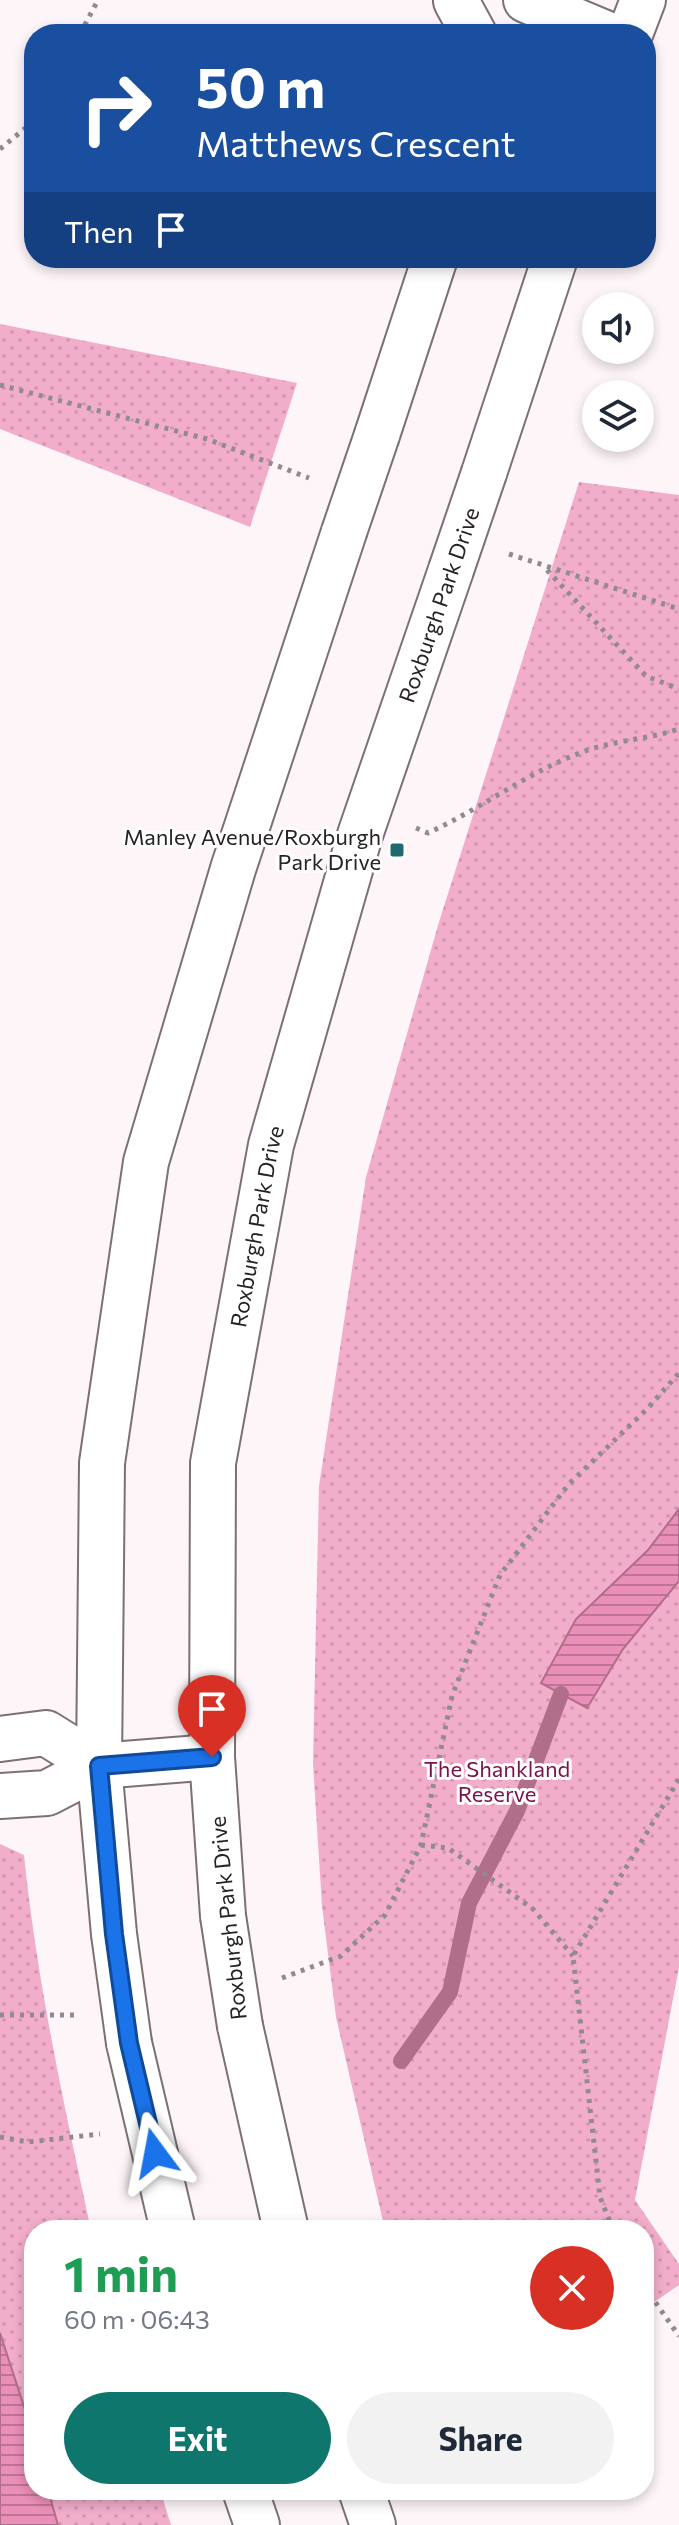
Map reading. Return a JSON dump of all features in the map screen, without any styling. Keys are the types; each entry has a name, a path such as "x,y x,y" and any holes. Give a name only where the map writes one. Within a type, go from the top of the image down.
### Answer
{"street":[{"path":"512,24 523,0 582,24"},
{"path":"634,24 643,0"},
{"path":"171,2220 129,2043 105,1837 99,1766 102,1463 146,1162 233,869 432,268"},
{"name":"Roxburgh Park Drive","path":"284,2220 240,2026 223,1916 212,1757 213,1463 271,1145 369,811 552,268"},
{"path":"0,1739 46,1733 99,1685"},
{"path":"46,1733 99,1766"},
{"path":"0,1796 47,1793 99,1766 212,1757"},
{"path":"47,1793 105,1837"},
{"path":"248,2500 257,2525"},
{"path":"364,2500 373,2525"}],"path":[{"path":"85,24 98,0"},
{"path":"0,149 24,125"},
{"path":"547,569 646,676 679,689"},
{"path":"369,811 428,833 525,777 589,750 679,729"},
{"path":"270,1980 341,1956 385,1915 421,1845 452,1696 500,1575 568,1485 647,1409 679,1373"},
{"path":"573,1956 679,1779"},
{"path":"421,1845 448,1848 533,1909 573,1956 600,2197 609,2220"},
{"path":"0,2015 80,2014"},
{"path":"0,2137 28,2142 68,2140 149,2127"},
{"path":"654,2300 679,2336"}],"green space":[{"path":"0,324 297,383 250,527 0,429"},
{"name":"The Shankland Reserve","path":"579,482 679,495 679,1967 635,2200 649,2220 383,2220 336,2017 322,1906 313,1763 319,1486 366,1177 439,922"},
{"path":"0,1844 24,1855 44,1997 89,2220 24,2220 24,2500 163,2500 171,2525 0,2525"},
{"name":"The Shankland Reserve","path":"654,2228 679,2264 679,2285 654,2302"}],"shaded area":[{"path":"679,1509 679,1581 623,1649 587,1708 541,1683 576,1619 648,1550"},
{"path":"0,2333 24,2406 24,2500 51,2500 58,2525 0,2525"}],"waterway":[{"path":"401,2061 450,1992 469,1903 517,1811 561,1694"}],"place":[{"name":"Manley Avenue/Roxburgh Park Drive","path":"397,850"}],"route":[{"path":"155,2153 129,2043 114,1934 99,1766 212,1757"}]}
